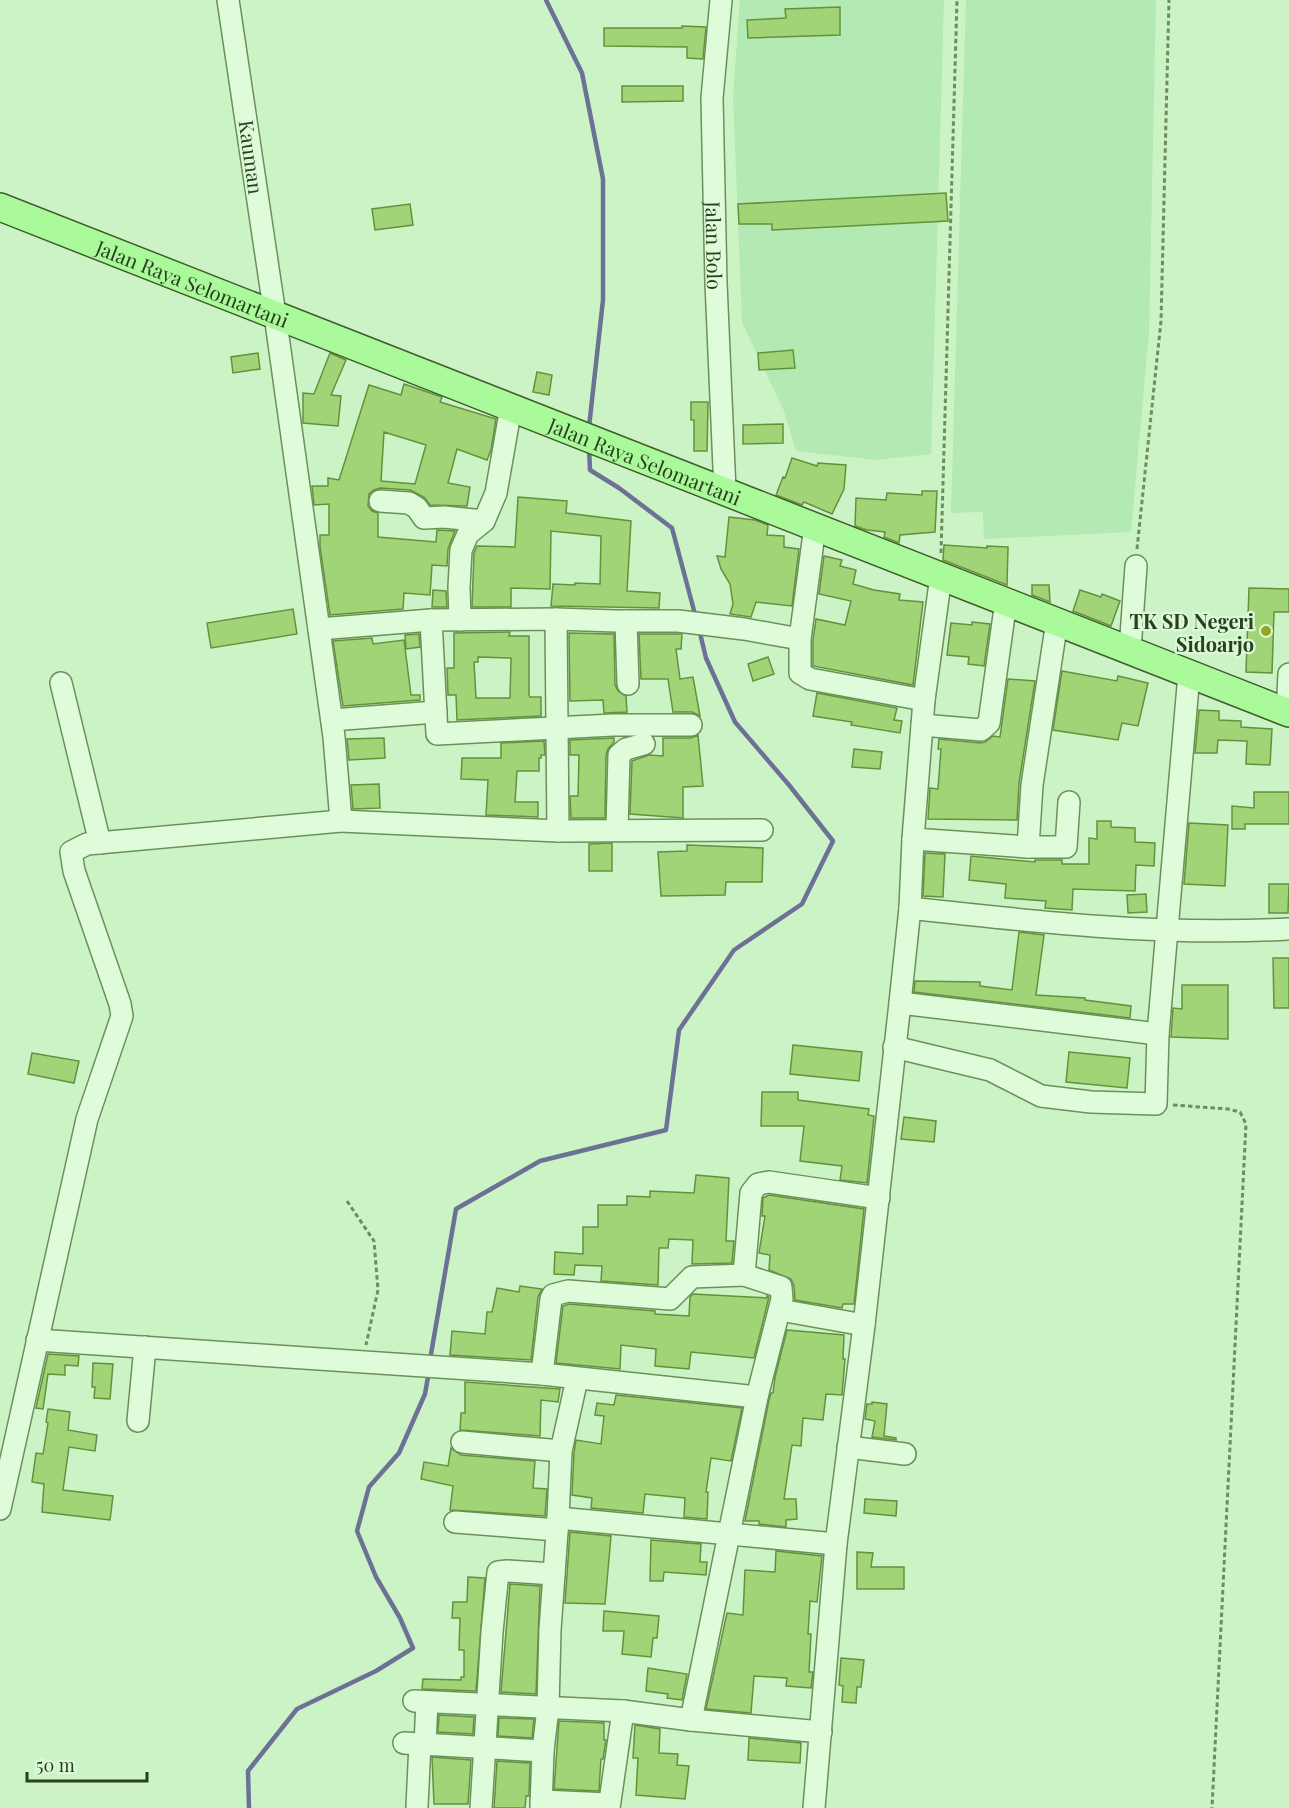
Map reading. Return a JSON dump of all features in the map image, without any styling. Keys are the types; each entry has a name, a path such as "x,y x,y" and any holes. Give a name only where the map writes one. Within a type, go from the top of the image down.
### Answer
{"main road":[{"name":"Jalan Raya Selomartani","path":"0,207 1288,712"}],"street":[{"name":"Kauman","path":"228,0 332,720 341,821"},
{"name":"Jalan Bolo","path":"721,0 712,98 716,284 725,491"},
{"path":"460,620 461,550 468,534 484,521 496,493 511,407"},
{"path":"380,501 409,503 424,518 444,517 484,521"},
{"path":"815,526 800,639 800,673 810,680 924,700"},
{"path":"1130,650 1136,566"},
{"path":"814,1808 836,1544 879,1198 910,908 924,700 941,576"},
{"path":"922,725 981,730 986,728 989,723 1006,601"},
{"path":"556,619 558,831"},
{"path":"319,629 431,620 678,621 800,639"},
{"path":"431,620 437,734 613,725 691,724"},
{"path":"626,621 628,684"},
{"path":"1028,847 1032,785 1057,621"},
{"path":"894,1047 990,1070 1041,1096 1091,1102 1156,1104 1158,1034 1189,674"},
{"path":"1288,712 1289,674"},
{"path":"61,683 100,843"},
{"path":"332,720 436,711"},
{"path":"617,830 619,755 626,749 644,744"},
{"path":"913,839 1028,847 1066,847 1069,802"},
{"path":"0,1509 87,1119 122,1016 70,857 71,852 81,846 100,843 341,821 558,831 762,830"},
{"path":"910,908 1027,921 1167,932 1289,929"},
{"path":"900,1003 1158,1034"},
{"path":"744,1275 751,1193 758,1184 769,1182 879,1198"},
{"path":"542,1374 553,1295 568,1291 670,1299 692,1277 744,1275 781,1287 780,1310 757,1397 691,1720"},
{"path":"780,1310 864,1325"},
{"path":"37,1340 542,1374 757,1397"},
{"path":"138,1421 145,1347"},
{"path":"577,1379 561,1451 541,1805 609,1806 623,1711"},
{"path":"462,1442 561,1451"},
{"path":"848,1447 905,1454"},
{"path":"455,1522 557,1524 836,1544"},
{"path":"481,1808 498,1572 554,1574"},
{"path":"417,1806 416,1743 420,1701 623,1711 821,1732"},
{"path":"416,1743 543,1751"}],"path":[{"path":"941,576 957,0"},
{"path":"1136,566 1161,321 1169,0"},
{"path":"1156,1104 1228,1109 1240,1112 1246,1124 1212,1808"},
{"path":"347,1201 375,1240 378,1290 362,1362"}],"green space":[{"path":"740,0 944,0 931,454 876,460 796,451 784,411 742,322 733,96"},
{"path":"966,0 1156,0 1149,332 1131,532 984,539 983,512 951,513"}],"building":[{"path":"840,7 840,35 748,38 747,20 786,18 785,9"},
{"path":"682,26 706,27 703,59 687,58 687,47 604,46 604,28 682,28"},
{"path":"622,86 683,86 683,101 622,102"},
{"path":"946,193 948,221 772,230 772,224 739,224 738,204"},
{"path":"410,204 413,225 375,230 372,209"},
{"path":"793,350 795,368 759,370 758,353"},
{"path":"258,353 260,369 233,373 231,357"},
{"path":"330,353 346,360 331,395 341,396 338,426 303,423 303,393 314,394"},
{"path":"537,372 552,375 549,395 533,392"},
{"path":"404,384 442,397 440,402 496,419 491,450 487,460 457,449 448,483 470,487 467,506 430,505 424,497 410,490 380,488 369,494 368,506 372,511 378,513 378,537 436,542 437,530 455,531 448,549 447,566 432,565 430,595 404,593 403,609 330,615 320,547 320,535 329,535 329,504 314,505 312,486 328,486 328,478 339,480 369,385 401,395","holes":["384,432 426,445 415,484 381,481"]},
{"path":"691,402 708,402 707,451 694,451 694,420 691,420"},
{"path":"783,424 783,443 743,444 743,425"},
{"path":"792,458 817,466 818,463 846,465 844,489 832,514 804,502 802,505 776,495"},
{"path":"922,491 937,491 935,532 900,535 899,543 884,537 885,532 855,526 856,498 886,500 887,493 922,495"},
{"path":"518,497 567,501 566,513 631,521 627,591 660,593 659,608 551,606 553,584 600,584 601,536 551,531 550,589 511,588 511,607 472,607 474,553 477,546 515,547"},
{"path":"729,517 755,520 768,525 767,535 784,536 784,547 799,549 792,606 756,602 751,617 730,614 733,604 730,584 721,569 717,556 725,557"},
{"path":"944,545 1008,547 1007,585 943,560"},
{"path":"824,556 842,560 840,566 856,570 853,584 900,594 899,600 923,602 913,685 813,666 816,619 845,625 851,601 819,594"},
{"path":"1032,585 1049,585 1050,602 1032,595"},
{"path":"1249,588 1289,589 1289,612 1274,612 1272,673 1246,672"},
{"path":"433,590 446,591 447,607 432,607"},
{"path":"1080,590 1101,597 1102,594 1120,601 1111,626 1073,611"},
{"path":"293,609 297,634 211,648 207,623"},
{"path":"972,622 990,624 984,666 968,664 969,657 947,655 951,623 972,625"},
{"path":"510,632 509,636 529,636 529,695 530,697 541,697 541,716 457,720 456,695 448,695 447,668 454,668 454,633","holes":["478,657 511,658 510,698 476,698 474,662 478,662"]},
{"path":"569,633 614,634 615,685 618,691 626,696 627,712 604,713 603,700 570,701"},
{"path":"419,634 420,647 406,649 405,635"},
{"path":"639,634 682,634 681,649 676,649 680,679 693,677 700,716 692,712 673,712 668,679 641,679"},
{"path":"372,638 373,644 404,640 411,695 420,695 420,700 343,706 333,641"},
{"path":"768,657 774,674 753,681 748,664"},
{"path":"1062,671 1117,681 1118,676 1148,683 1138,726 1122,723 1118,740 1053,730"},
{"path":"1008,679 1035,681 1019,783 1017,820 928,819 930,788 938,789 941,749 938,749 939,739 980,743 993,736 1000,737"},
{"path":"817,693 897,708 894,720 902,721 900,733 813,716"},
{"path":"1199,710 1219,711 1219,720 1241,721 1241,727 1272,729 1270,765 1246,764 1247,741 1218,740 1217,753 1195,753"},
{"path":"698,735 703,786 683,787 683,818 630,814 632,761 649,755 663,756 663,738 691,738"},
{"path":"384,738 385,758 349,760 347,739"},
{"path":"614,738 606,755 605,818 571,818 570,796 578,796 579,755 570,755 570,740"},
{"path":"544,741 545,755 539,758 539,771 517,771 515,802 538,802 538,817 486,815 488,780 461,779 462,758 501,758 501,743"},
{"path":"854,749 882,752 880,769 852,767"},
{"path":"379,784 380,808 353,809 351,785"},
{"path":"1254,792 1289,792 1289,824 1245,824 1245,829 1232,829 1232,806 1254,808"},
{"path":"1097,821 1111,821 1111,827 1135,828 1135,842 1155,843 1154,866 1136,865 1135,891 1073,889 1072,910 1045,908 1046,901 1005,898 1006,884 969,880 971,856 1035,862 1035,860 1062,860 1062,864 1089,864 1089,838 1097,839"},
{"path":"1189,823 1228,825 1225,886 1184,884"},
{"path":"612,843 612,871 589,871 589,844"},
{"path":"687,845 763,848 762,882 726,882 725,895 661,896 658,852 687,851"},
{"path":"925,853 945,854 943,897 923,896"},
{"path":"1269,884 1289,884 1288,913 1269,913"},
{"path":"1146,894 1147,912 1128,913 1127,895"},
{"path":"1019,932 1044,935 1036,995 1085,998 1085,1000 1131,1006 1130,1018 914,992 915,981 980,982 980,986 1012,990"},
{"path":"1273,958 1289,958 1289,1008 1274,1008"},
{"path":"1182,985 1228,985 1228,1039 1171,1037 1173,1008 1182,1009"},
{"path":"793,1045 862,1052 859,1081 790,1074"},
{"path":"1069,1052 1130,1058 1127,1088 1066,1082"},
{"path":"32,1053 79,1061 74,1083 28,1074"},
{"path":"762,1092 798,1092 798,1100 869,1109 868,1115 874,1116 867,1183 840,1180 842,1166 800,1161 804,1126 761,1126"},
{"path":"904,1117 936,1121 934,1142 901,1139"},
{"path":"696,1175 729,1178 726,1241 734,1241 732,1263 692,1264 693,1240 669,1239 668,1248 659,1248 658,1285 601,1281 602,1266 575,1265 574,1275 554,1274 555,1252 583,1254 583,1227 598,1227 598,1205 627,1205 627,1196 650,1197 650,1191 694,1193"},
{"path":"769,1195 864,1209 854,1304 843,1304 842,1308 795,1300 791,1279 769,1270 770,1255 759,1253 765,1216 762,1216 763,1198"},
{"path":"520,1286 542,1289 538,1297 531,1360 450,1355 452,1331 485,1334 487,1312 492,1312 497,1288 519,1292"},
{"path":"693,1294 769,1297 754,1358 691,1352 689,1369 655,1366 656,1349 621,1345 620,1369 556,1363 563,1306 569,1304 689,1316 690,1297"},
{"path":"787,1330 844,1335 843,1359 845,1359 842,1395 826,1394 823,1420 803,1418 801,1446 792,1445 784,1499 796,1499 797,1519 786,1520 786,1527 759,1524 759,1521 745,1521 769,1400 773,1393"},
{"path":"48,1354 79,1356 78,1366 65,1365 65,1375 48,1374 43,1409 36,1408"},
{"path":"93,1363 113,1364 110,1399 94,1398"},
{"path":"465,1382 560,1389 558,1402 541,1400 540,1436 460,1430 461,1413 465,1413"},
{"path":"616,1395 742,1408 731,1461 711,1458 706,1492 708,1492 707,1519 684,1517 685,1498 645,1494 643,1513 591,1508 592,1498 572,1495 576,1440 601,1444 604,1416 595,1415 597,1403 614,1405"},
{"path":"872,1402 887,1404 884,1436 896,1438 896,1440 872,1437 875,1421 865,1419 867,1404 872,1404"},
{"path":"48,1409 70,1412 68,1430 97,1435 95,1451 69,1447 63,1490 113,1496 110,1520 42,1512 44,1484 32,1482 36,1453 43,1454"},
{"path":"451,1448 461,1455 535,1461 533,1488 547,1489 545,1516 450,1510 453,1486 421,1479 424,1462 448,1466"},
{"path":"865,1499 897,1501 896,1516 864,1513"},
{"path":"570,1532 611,1536 605,1604 565,1603"},
{"path":"651,1540 701,1544 700,1562 707,1562 706,1575 664,1572 663,1581 650,1581"},
{"path":"776,1551 822,1556 817,1602 810,1601 808,1634 811,1634 809,1672 813,1672 811,1688 786,1686 787,1678 754,1676 751,1713 706,1709 727,1613 743,1615 745,1570 775,1572"},
{"path":"857,1552 873,1553 871,1567 904,1567 904,1589 857,1589"},
{"path":"468,1577 485,1578 476,1691 422,1689 423,1679 461,1680 461,1677 464,1677 464,1650 459,1650 460,1618 452,1618 453,1602 467,1602"},
{"path":"510,1584 540,1586 536,1694 501,1692"},
{"path":"604,1611 659,1616 657,1638 653,1638 651,1657 622,1654 624,1631 603,1631"},
{"path":"841,1658 864,1660 861,1687 857,1687 856,1703 842,1702 843,1686 839,1685"},
{"path":"648,1668 687,1674 682,1700 667,1698 668,1694 646,1691"},
{"path":"439,1715 474,1717 473,1734 438,1732"},
{"path":"499,1718 534,1719 532,1738 498,1736"},
{"path":"559,1721 604,1723 604,1740 606,1740 603,1759 601,1759 599,1791 554,1789"},
{"path":"635,1725 660,1729 659,1753 678,1754 677,1765 689,1766 685,1799 636,1795 638,1758 633,1758"},
{"path":"749,1738 801,1743 800,1763 748,1760"},
{"path":"432,1757 471,1760 468,1804 434,1804"},
{"path":"497,1761 530,1763 529,1796 526,1796 525,1808 494,1808"}],"waterway":[{"path":"546,0 582,73 603,179 603,300 589,427"},
{"path":"589,447 590,470 619,488 672,528 696,618"},
{"path":"430,1360 456,1209 540,1161 666,1130 679,1030 734,950 802,904 833,841 735,722 706,658 699,629"},
{"path":"249,1808 248,1771 297,1709 376,1671 413,1648 400,1618 376,1577 357,1531 369,1487 399,1453 425,1394 429,1371"}],"place":[{"name":"TK SD Negeri Sidoarjo","path":"1266,631"}]}
